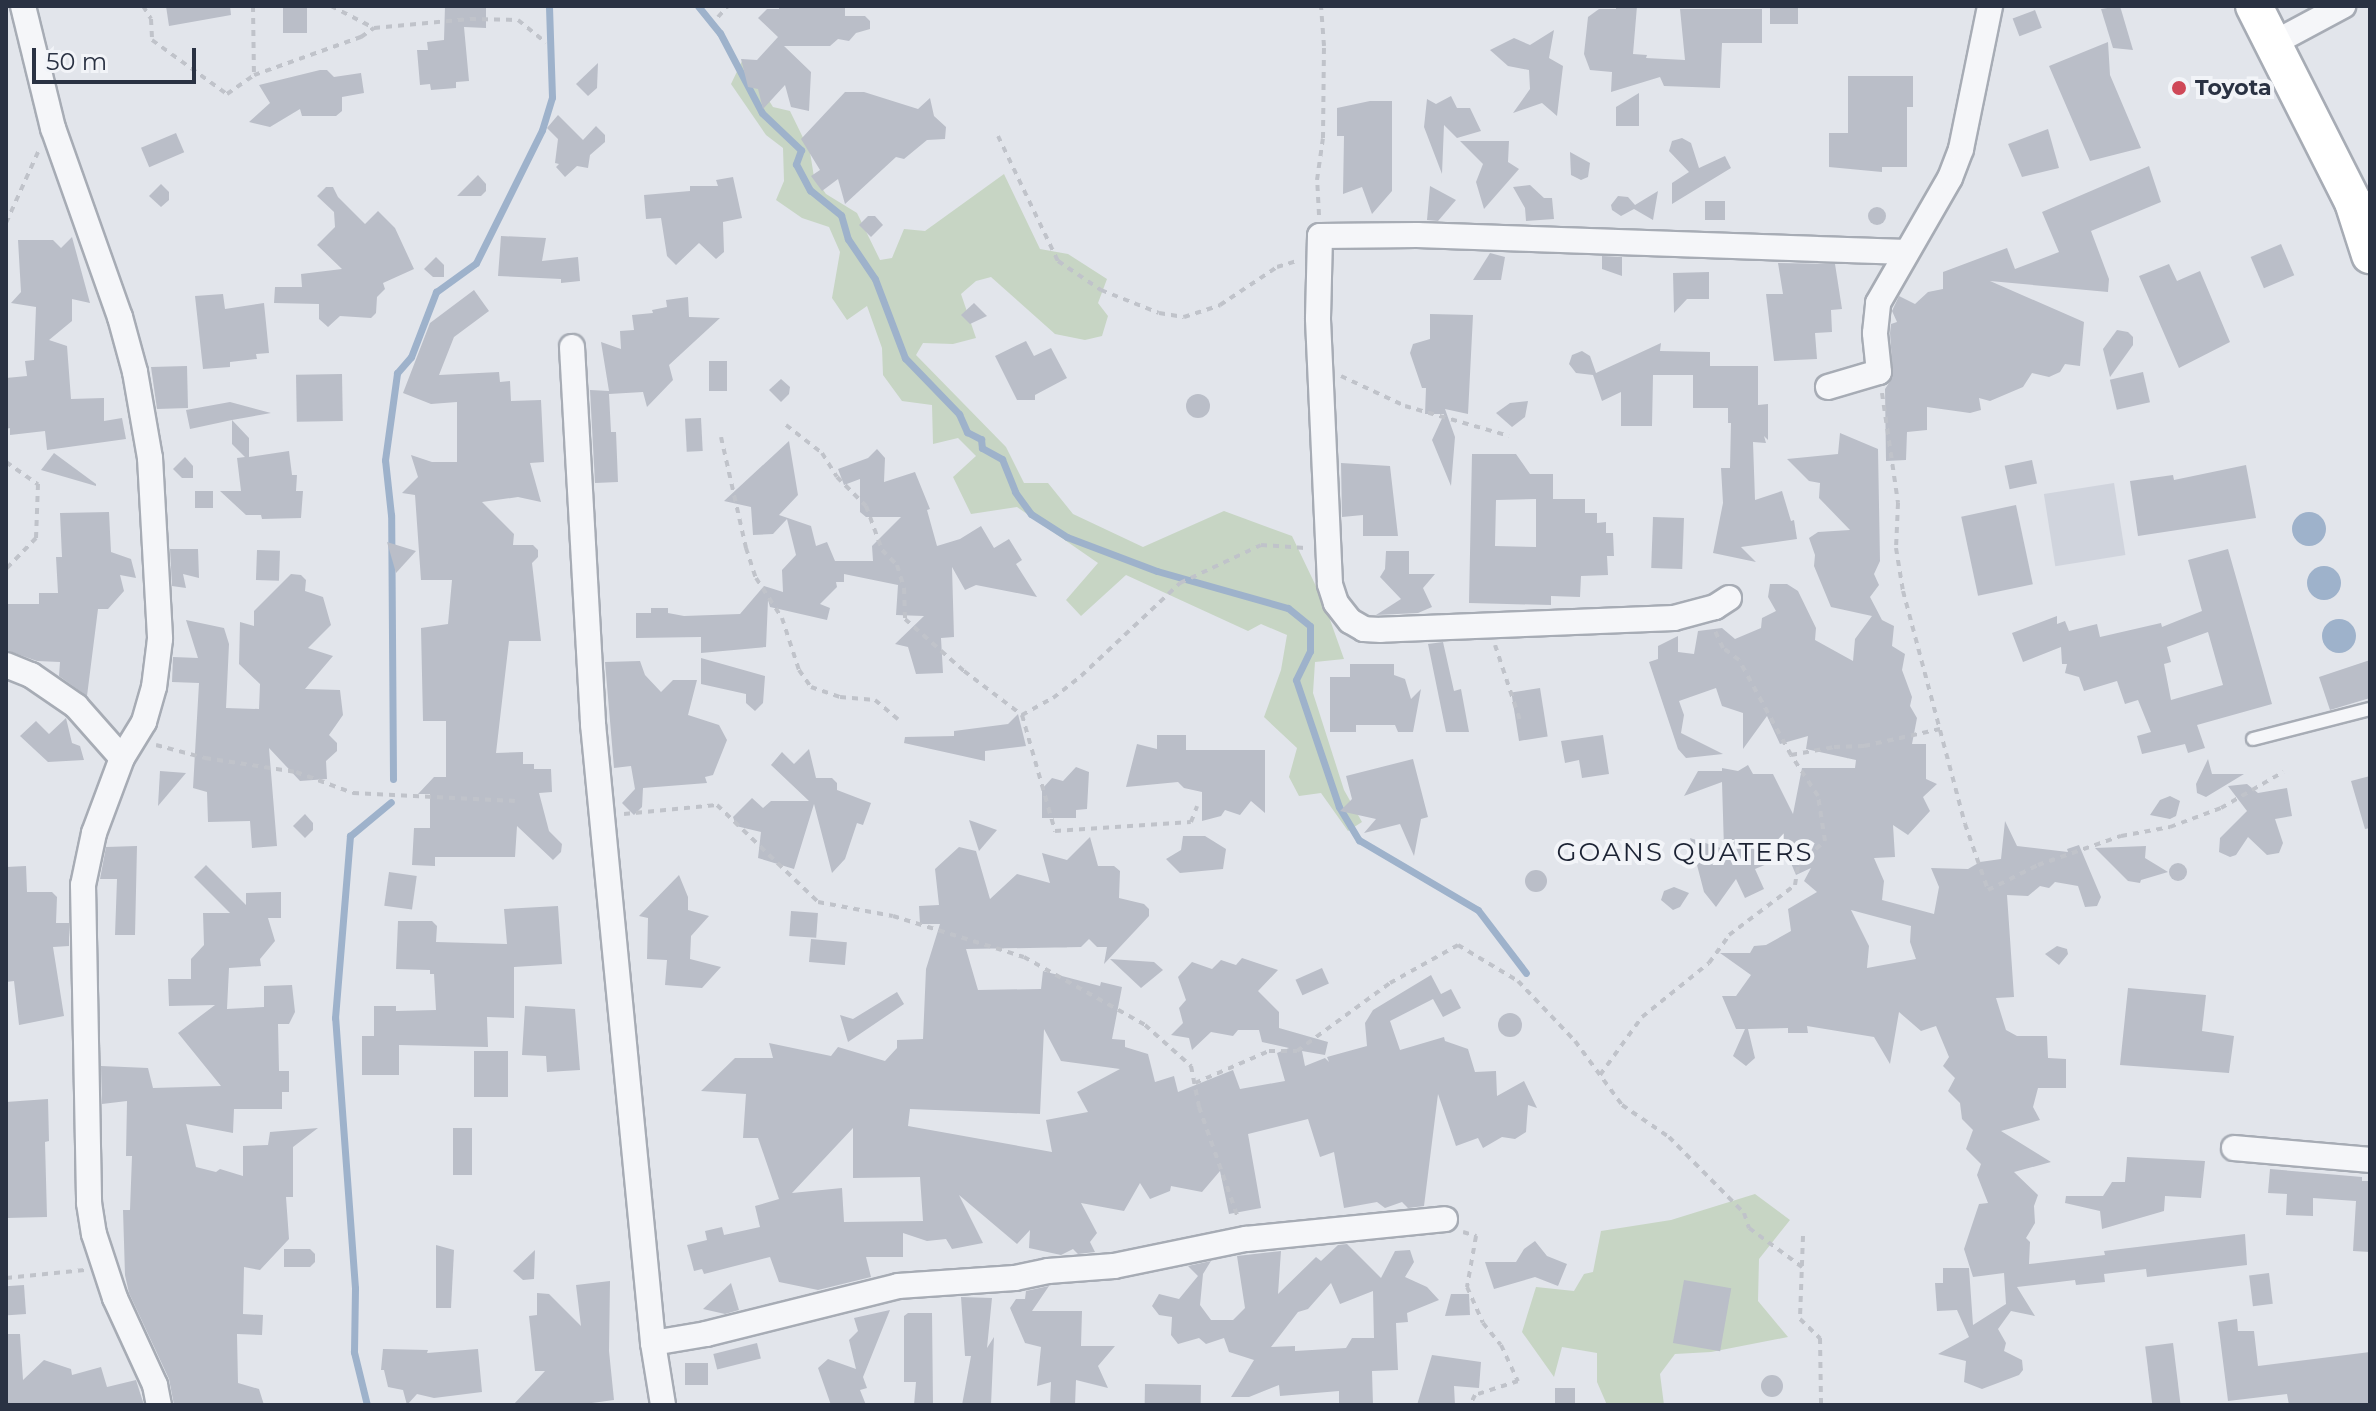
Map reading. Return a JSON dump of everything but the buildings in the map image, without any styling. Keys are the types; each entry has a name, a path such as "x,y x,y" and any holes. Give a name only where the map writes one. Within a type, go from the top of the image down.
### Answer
{"main road":[{"path":"2254,6 2353,202 2370,255"}],"street":[{"path":"23,6 53,128 120,317 135,372 150,458 160,639 154,687 144,722 122,758 94,833 83,885 89,1203 94,1234 115,1298 155,1385 159,1405"},
{"path":"1828,387 1879,372 1875,333 1878,303 1939,201 1961,149 1990,6"},
{"path":"2272,44 2343,6"},
{"path":"1729,598 1706,609 1674,618 1364,629 1350,621 1336,603 1330,584 1319,245 1417,235 1907,252"},
{"path":"572,347 593,724 653,1343 663,1405"},
{"path":"6,665 31,675 76,706 122,758"},
{"path":"2234,1148 2370,1160"},
{"path":"653,1343 706,1334 898,1286 1015,1278 1048,1271 1114,1266 1246,1239 1453,1225"}],"lane":[{"path":"2253,739 2370,709"}],"path":[{"path":"143,6 151,19 152,40 227,94 254,75 361,37 374,28 470,19 518,20 546,43"},
{"path":"253,6 254,75"},
{"path":"331,6 374,28"},
{"path":"718,17 728,6"},
{"path":"998,136 1058,261 1101,290 1159,313 1184,317 1220,305 1277,267 1319,245 1317,180 1323,138 1321,6"},
{"path":"6,223 33,160 53,128"},
{"path":"1321,366 1405,406 1509,436"},
{"path":"1879,372 1898,503 1896,548 1903,591 1965,824 1988,890 2038,865 2121,836 2170,827 2221,808 2283,772"},
{"path":"786,425 822,453 837,477 866,506 882,550 897,565 904,588 905,619 964,671 1022,715 1055,831 1191,822 1197,806"},
{"path":"721,437 746,548 756,578 782,618 799,670 811,687 840,697 875,700 898,719"},
{"path":"6,462 38,484 36,538 6,569"},
{"path":"1022,715 1081,676 1180,583 1261,545 1328,550"},
{"path":"1600,1075 1642,1017 1709,963 1729,935 1795,885 1798,865 1825,841 1818,796 1791,755 1739,660 1723,648 1706,609"},
{"path":"1488,624 1521,723"},
{"path":"144,722 157,748 296,772 353,793 515,801"},
{"path":"1791,755 1834,747 1864,746 1940,729"},
{"path":"602,816 717,805 818,902 893,916 1024,957 1145,1025 1191,1066 1199,1107 1246,1239"},
{"path":"1195,1083 1269,1051 1297,1051 1390,983 1458,945 1518,981 1575,1041 1622,1105 1669,1137 1744,1213 1749,1228 1802,1267"},
{"path":"1453,1225 1476,1236 1467,1287 1483,1323 1501,1345 1518,1381 1475,1395 1470,1405"},
{"path":"1803,1236 1800,1319 1820,1338 1821,1405"},
{"path":"6,1278 107,1269"}],"shaded area":[{"path":"2114,483 2125,555 2055,566 2044,494"}],"green space":[{"path":"743,59 773,107 790,111 810,152 814,177 826,194 857,213 880,260 892,258 904,229 925,231 1004,174 1040,249 1068,254 1107,279 1098,303 1108,316 1102,336 1085,340 1055,334 991,277 976,281 961,294 976,338 953,344 923,343 916,355 1006,447 1024,483 1048,483 1073,514 1143,547 1224,511 1292,536 1324,603 1344,659 1315,662 1313,693 1344,790 1362,822 1348,831 1321,793 1299,796 1289,777 1297,748 1264,717 1281,670 1287,635 1261,624 1248,631 1126,575 1081,616 1066,600 1098,563 1017,507 971,514 953,477 976,456 958,438 933,444 932,405 902,401 883,375 882,348 867,306 847,320 832,298 840,252 829,227 802,218 776,200 784,181 783,148 766,135 731,84"},
{"path":"1755,1194 1790,1220 1759,1259 1758,1301 1788,1337 1711,1352 1675,1354 1660,1374 1664,1405 1607,1405 1597,1382 1597,1353 1562,1347 1554,1377 1522,1332 1536,1287 1574,1291 1584,1274 1593,1272 1601,1231 1671,1220"}],"water":[{"path":"2309,512 2321,517 2326,529 2321,541 2309,546 2297,541 2292,529 2297,517"},
{"path":"2324,566 2336,571 2341,583 2336,595 2324,600 2312,595 2307,583 2312,571"},
{"path":"2339,619 2351,624 2356,636 2351,648 2339,653 2327,648 2322,636 2327,624"}],"waterway":[{"path":"393,779 391,515 385,460 397,373 411,357 436,292 476,263 542,130 552,97 549,6"},
{"path":"698,6 720,33 762,113 801,150 796,164 810,190 841,215 848,239 875,279 905,358 959,414 967,432 981,439 982,448 1002,459 1015,492 1031,514 1067,537 1157,571 1288,608 1310,626 1310,651 1296,680 1339,807 1359,840 1478,910 1526,973"},
{"path":"367,1405 354,1352 355,1288 335,1018 350,836 391,802"}],"place":[{"name":"Toyota","path":"2179,88"}],"district":[{"name":"GOANS QUATERS","path":"1685,853"}]}
